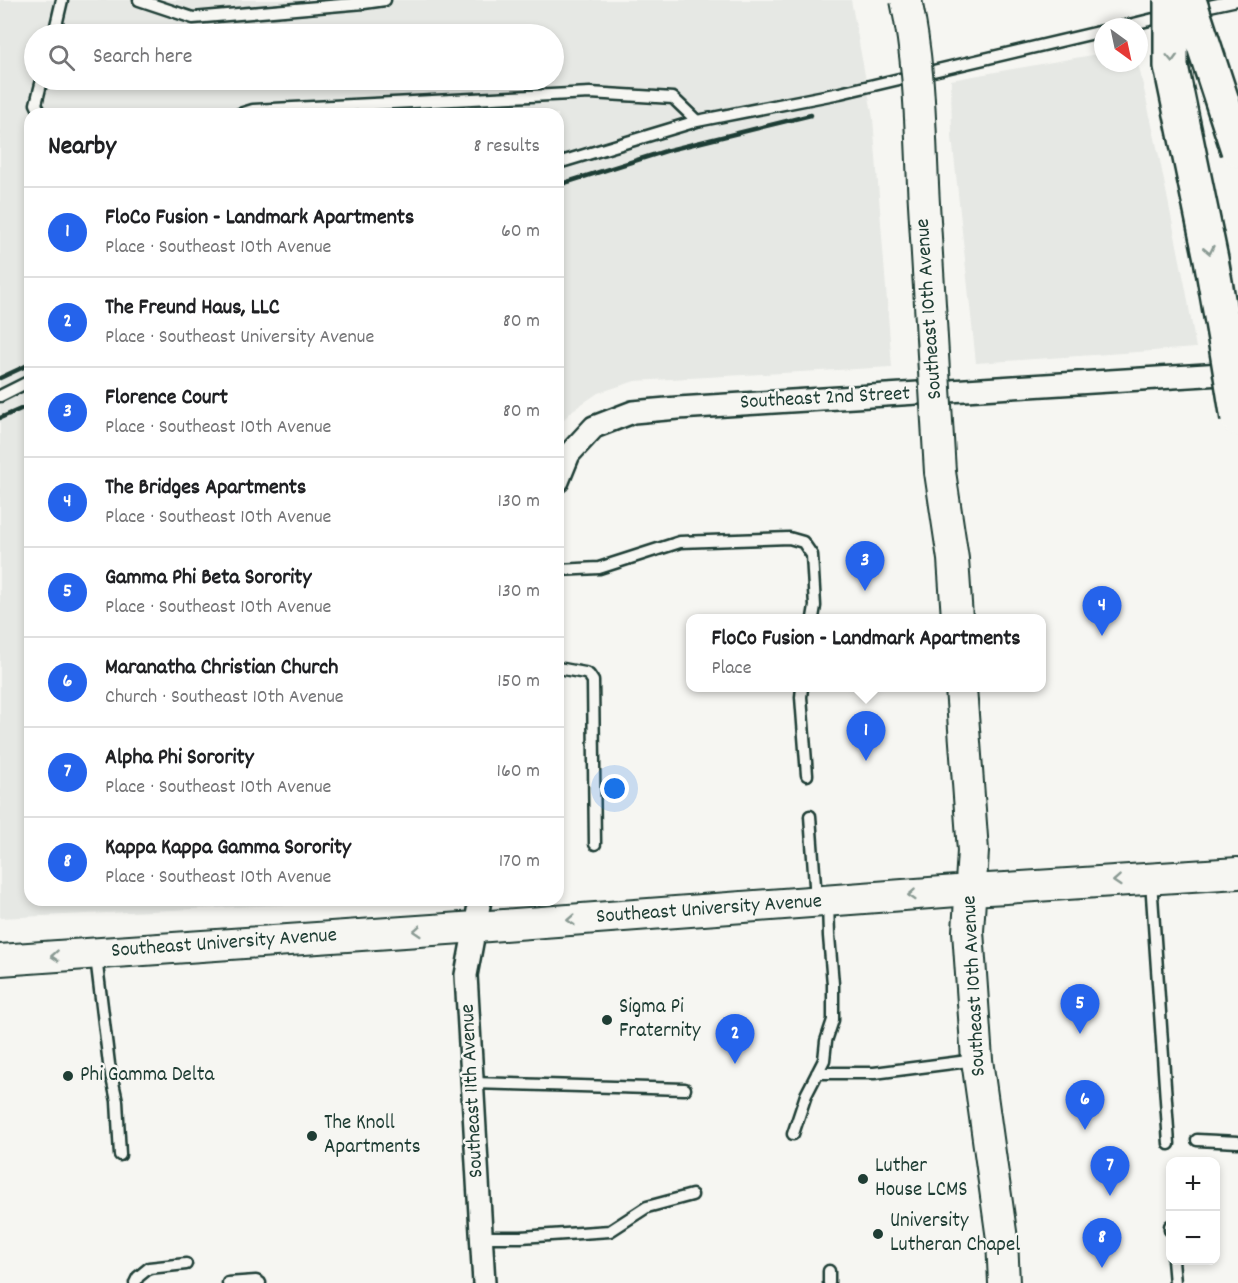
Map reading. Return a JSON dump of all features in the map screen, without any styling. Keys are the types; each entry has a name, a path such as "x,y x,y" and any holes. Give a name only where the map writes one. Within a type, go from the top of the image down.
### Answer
{"highway":[{"path":"1171,0 1171,66 1213,270 1238,419"},
{"path":"1189,0 1238,150"}],"main road":[{"name":"Southeast 10th Avenue","path":"906,0 918,78 940,472 953,559 957,614"},
{"name":"Southeast 10th Avenue","path":"961,692 973,851 968,931 977,1060 1002,1239 1005,1283"},
{"name":"Southeast University Avenue","path":"0,960 96,953 478,913 822,902 1238,873"}],"street":[{"name":"Southeast 2nd Street","path":"564,466 569,454 594,427 633,412 1238,373"},
{"name":"Southeast 11th Avenue","path":"478,913 466,975 484,1283"}],"lane":[{"path":"56,24 62,0"},
{"path":"139,0 193,18 385,0"},
{"path":"1148,21 1237,0"},
{"path":"564,161 697,121 840,93 1094,33"},
{"path":"38,108 36,104 40,90"},
{"path":"309,108 590,93 673,98 697,121"},
{"path":"0,396 24,384"},
{"path":"564,570 599,568 680,542 789,538 803,542 812,555 814,614"},
{"path":"564,669 585,673 593,681 595,844"},
{"path":"802,692 807,775"},
{"path":"793,1134 806,1095 824,1060 826,1041 833,1020 829,936 810,816"},
{"path":"1150,878 1169,1144"},
{"path":"96,953 109,1064 117,1101 120,1155"},
{"path":"817,1073 874,1073 977,1060"},
{"path":"472,1083 685,1089"},
{"path":"1197,1140 1238,1142"},
{"path":"481,1237 521,1237 610,1231 647,1207 692,1195"},
{"path":"135,1283 138,1277 149,1269 186,1264"},
{"path":"1173,1265 1175,1283"},
{"path":"828,1283 829,1271"},
{"path":"228,1283 256,1281 260,1283"}],"shaded area":[{"path":"0,0 851,0 873,118 892,367 635,381 598,393 564,419 564,108 24,108 24,906 255,906 0,918"},
{"path":"1094,55 1094,72 1140,72 1159,156 1196,348 976,363 952,137 951,80"}],"railway":[{"path":"564,183 669,150 811,115"},
{"path":"0,378 24,367"},
{"path":"0,418 24,408"}],"place":[{"name":"Florence Court","path":"865,591"},
{"name":"The Bridges Apartments","path":"1102,636"},
{"name":"FloCo Fusion - Landmark Apartments","path":"866,761"},
{"name":"Sigma Pi Fraternity","path":"607,1020"},
{"name":"Gamma Phi Beta Sorority","path":"1080,1034"},
{"name":"The Freund Haus, LLC","path":"735,1064"},
{"name":"Phi Gamma Delta","path":"68,1076"},
{"name":"Maranatha Christian Church","path":"1085,1130"},
{"name":"The Knoll Apartments","path":"312,1136"},
{"name":"Luther House LCMS","path":"863,1179"},
{"name":"Alpha Phi Sorority","path":"1110,1196"},
{"name":"University Lutheran Chapel","path":"878,1234"},
{"name":"Kappa Kappa Gamma Sorority","path":"1102,1268"}]}
